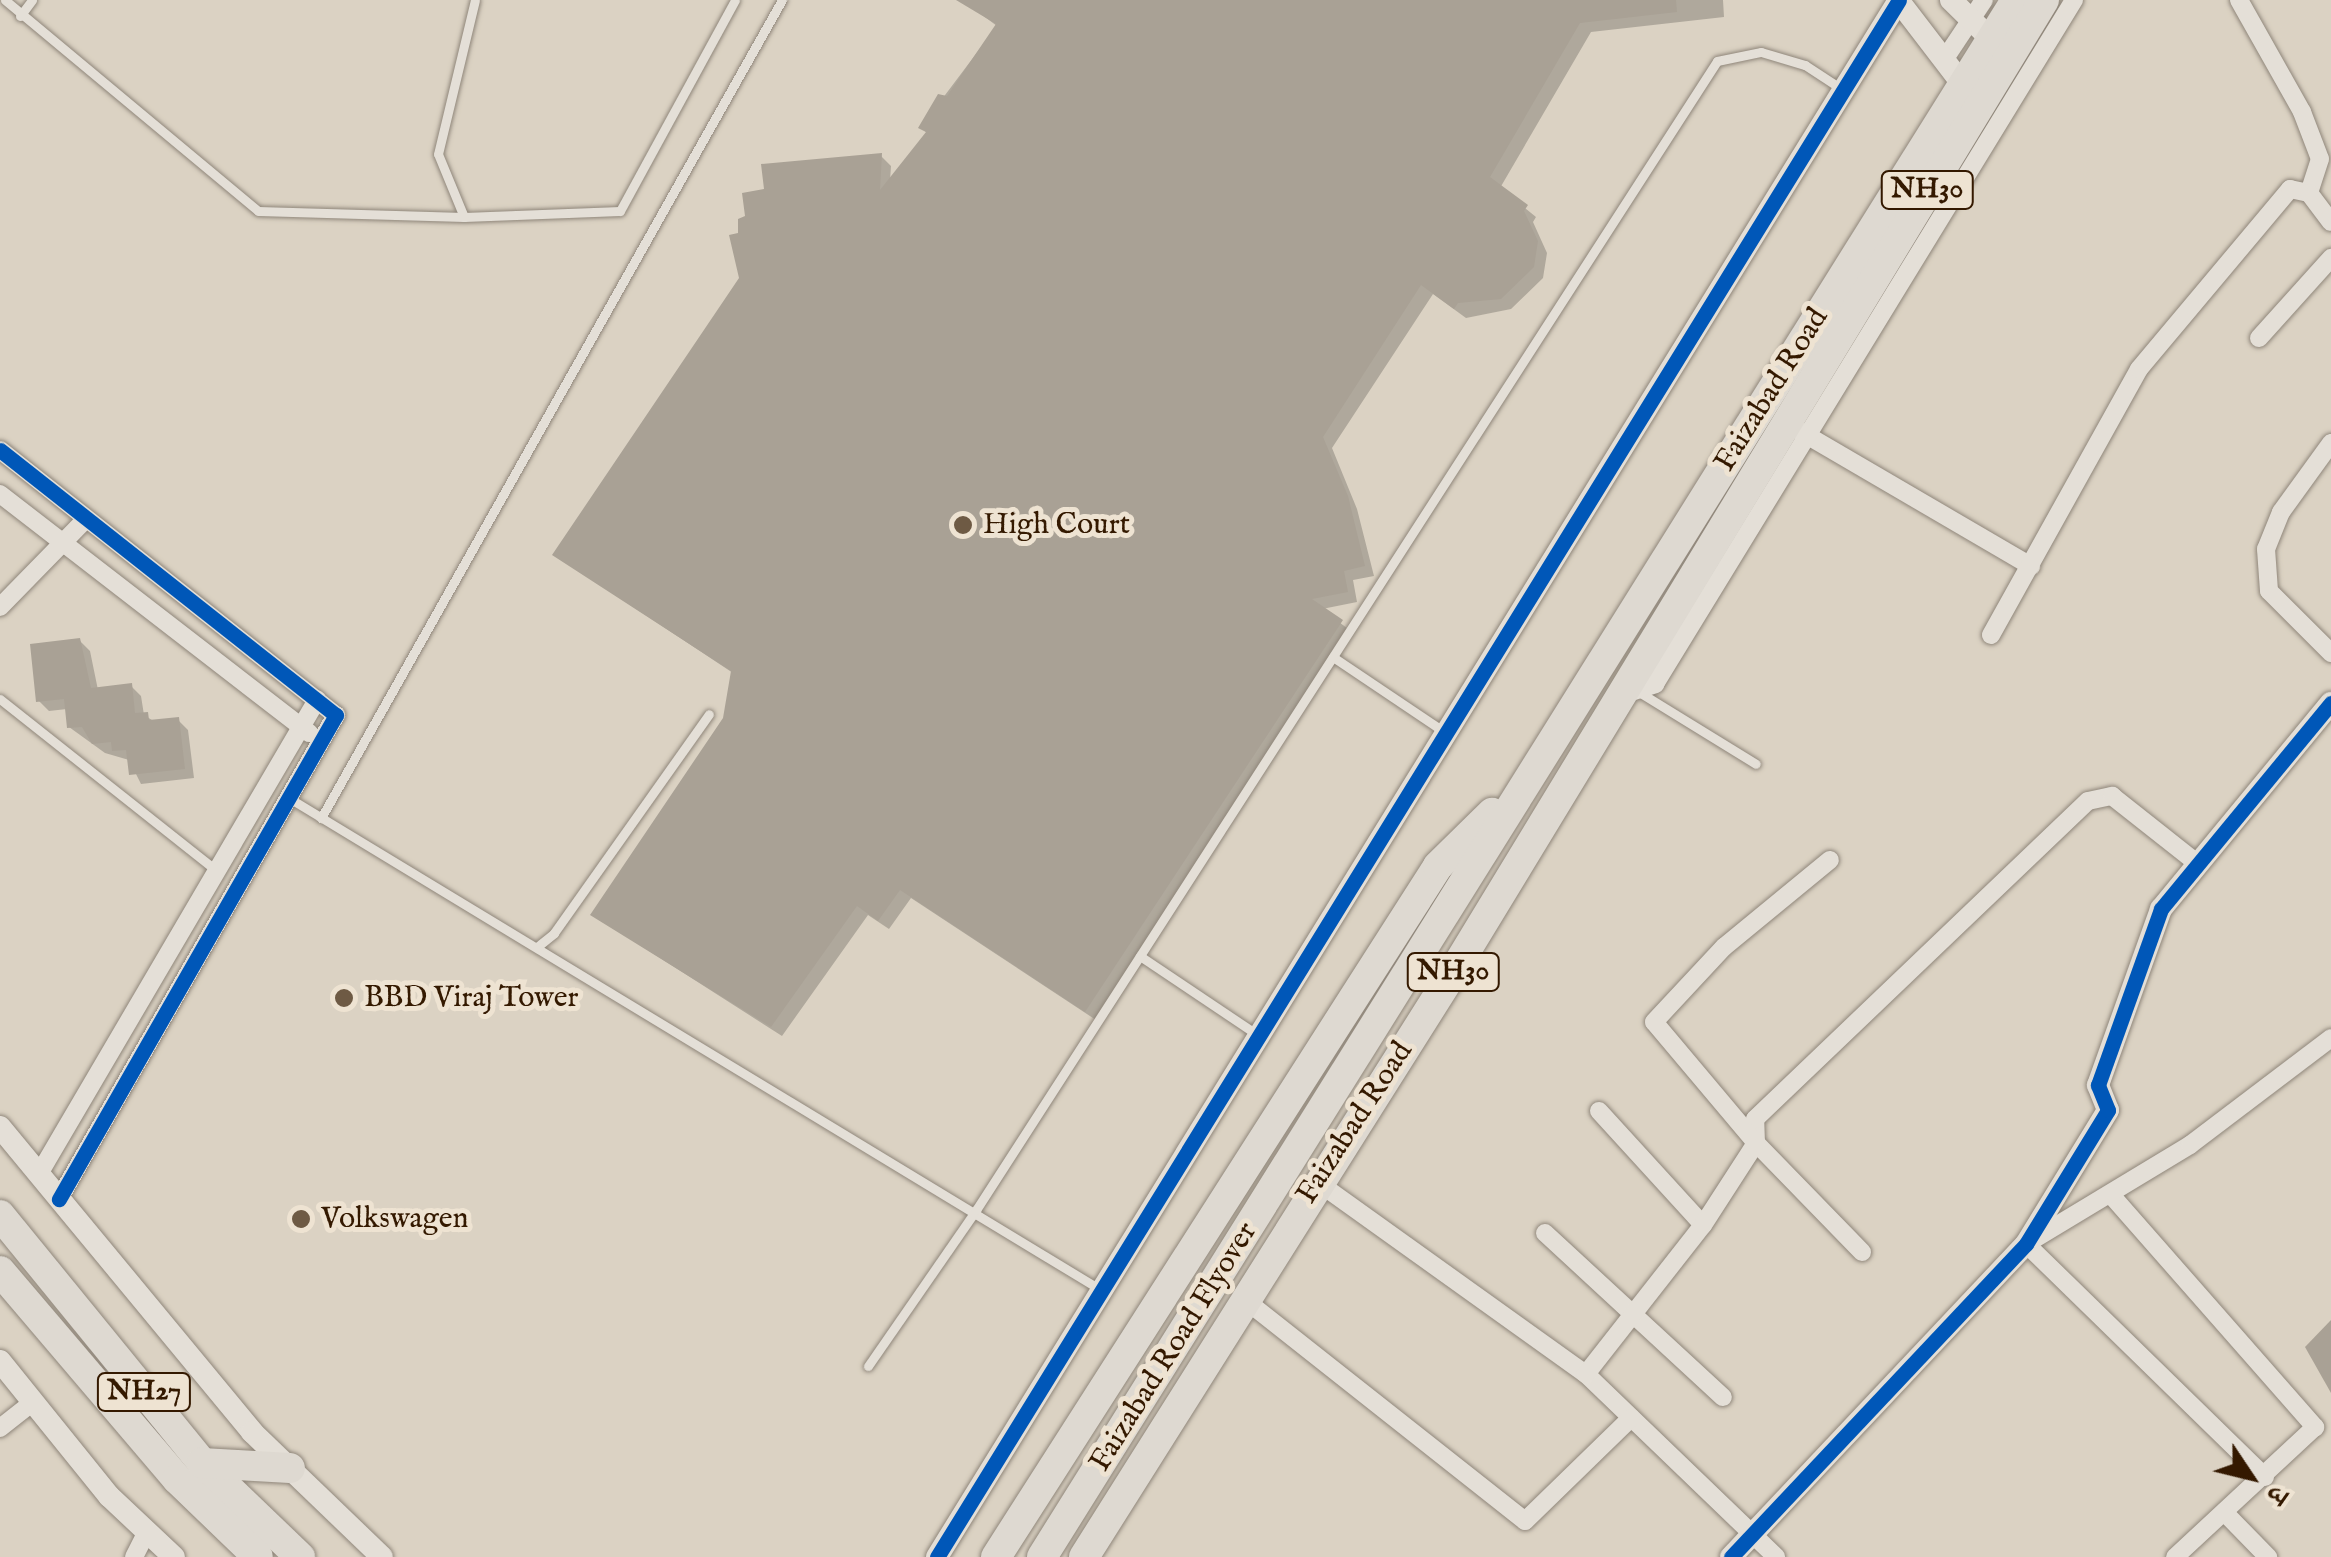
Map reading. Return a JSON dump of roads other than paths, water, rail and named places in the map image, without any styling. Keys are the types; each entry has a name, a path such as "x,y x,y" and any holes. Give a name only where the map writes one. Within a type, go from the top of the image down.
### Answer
{"highway":[{"name":"Faizabad Road","path":"1527,780 1964,86 1983,20 2016,0"},
{"name":"Faizabad Road","path":"1084,1557 1316,1181 1447,982 1797,429 1810,380 2044,0"},
{"name":"Faizabad Road Flyover","path":"1042,1557 1527,780"},
{"name":"NH30","path":"996,1557 1438,866 1527,780"},
{"name":"NH27","path":"0,1215 202,1463 300,1557"},
{"name":"NH27","path":"0,1271 177,1479 258,1557"},
{"path":"202,1463 290,1468"}],"street":[{"path":"937,1557 1104,1292 1256,1034 1840,88 1899,0 1964,86"},
{"path":"1944,60 1983,20 1951,0"},
{"path":"2031,566 1797,429 2074,0"},
{"path":"2239,0 2310,131 2320,159 2309,193"},
{"path":"2310,131 2331,138"},
{"path":"1991,635 2139,369 2290,189 2309,193 2331,222"},
{"path":"2260,338 2331,258"},
{"path":"2331,443 2281,512 2266,549 2268,591 2331,653"},
{"path":"0,450 336,715 285,796 59,1199"},
{"path":"0,494 321,742"},
{"path":"0,607 85,520"},
{"path":"39,1174 317,700"},
{"path":"1731,1557 1755,1537 2026,1244 2108,1110 2098,1085 2161,909 2328,710"},
{"path":"1586,1374 1703,1226 1756,1143 1755,1119 2088,801 2112,796 2198,864"},
{"path":"1830,860 1724,947 1654,1022 1756,1143 1862,1252"},
{"path":"2026,1244 2112,1196 2331,1038"},
{"path":"1599,1110 1703,1226"},
{"path":"0,1127 252,1432 382,1557"},
{"path":"1316,1181 1586,1374 1776,1557"},
{"path":"2112,1196 2315,1427 2266,1478 2176,1557"},
{"path":"1545,1232 1723,1397"},
{"path":"2026,1244 2266,1478"},
{"path":"1244,1299 1525,1521 1632,1418"},
{"path":"0,1361 108,1496 174,1557"},
{"path":"0,1428 33,1402"},
{"path":"2224,1513 2268,1557"},
{"path":"134,1557 147,1532"}],"lane":[{"path":"5,0 258,211 464,217 620,210 735,0"},
{"path":"20,16 32,0"},
{"path":"464,217 438,154 475,0"},
{"path":"321,818 782,0"},
{"path":"868,1366 976,1210 1717,61 1761,52 1805,65 1840,88"},
{"path":"1333,657 1443,731"},
{"path":"1626,694 1756,764"},
{"path":"0,699 216,871"},
{"path":"537,947 554,932 708,714"},
{"path":"285,796 976,1210 1104,1292"},
{"path":"1140,956 1256,1034"}],"place":[{"name":"High Court","path":"963,525"},
{"name":"BBD Viraj Tower","path":"344,998"},
{"name":"Volkswagen","path":"301,1219"}]}
